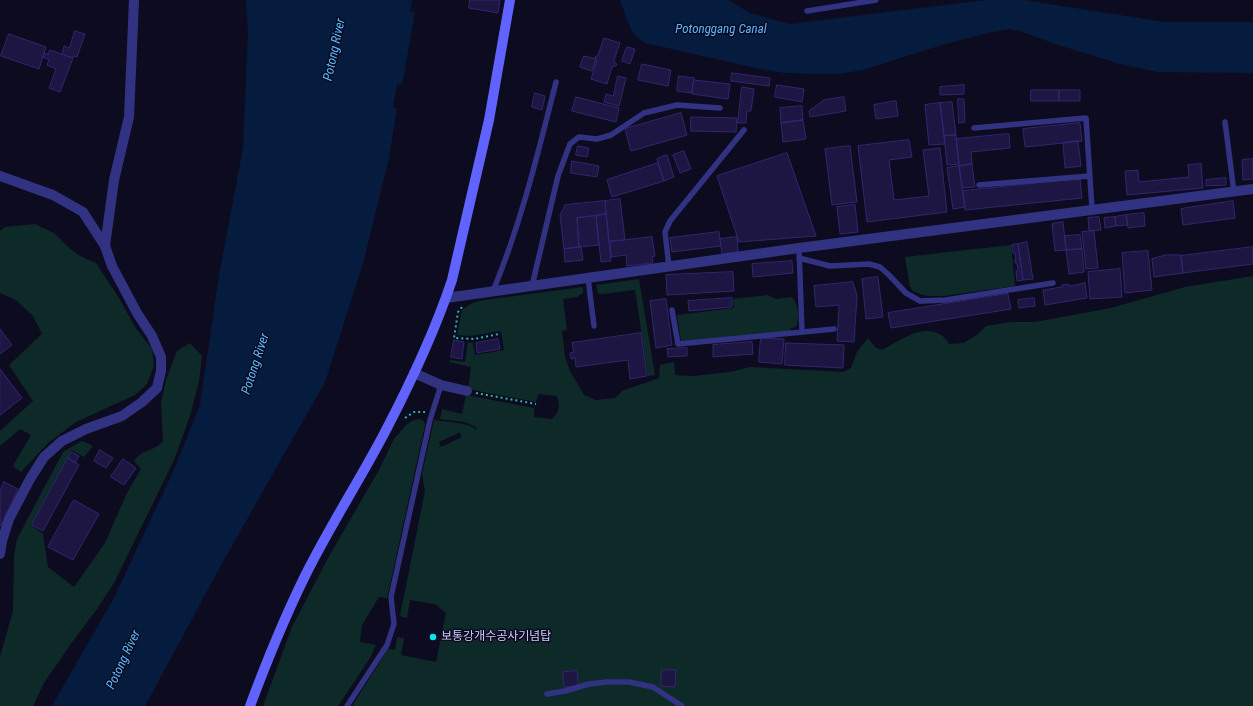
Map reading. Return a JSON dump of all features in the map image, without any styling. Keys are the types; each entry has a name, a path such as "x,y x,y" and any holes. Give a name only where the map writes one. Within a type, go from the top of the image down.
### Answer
{"main road":[{"path":"250,706 280,630 304,578 386,429 414,373 446,298 452,280 489,120 510,0"}],"street":[{"path":"105,246 114,180 129,117 134,0"},
{"path":"0,176 52,195 83,212 105,246 112,266 137,313 152,336 161,357 161,371 157,388 142,402 122,416 86,429 62,441 44,457 30,479 9,519 2,541 0,554"},
{"path":"446,298 669,267 799,253 1092,209 1253,189"},
{"path":"414,373 441,385 467,391"}],"lane":[{"path":"808,11 876,0"},
{"path":"493,292 507,258 539,150 556,82"},
{"path":"532,286 558,176 570,144 579,137 597,139 611,135 644,114 677,105 720,108"},
{"path":"974,128 1086,118 1092,209"},
{"path":"1225,122 1234,192"},
{"path":"669,267 666,232 670,220 744,130"},
{"path":"979,185 1090,176"},
{"path":"802,332 799,253 830,266 869,264 880,267 906,293 920,301 946,300 1054,283"},
{"path":"588,278 594,326"},
{"path":"672,310 678,344 834,329"},
{"path":"347,706 387,645 394,624 390,597 432,413 441,385"},
{"path":"547,694 565,691 589,684 629,682 653,687 682,706"}],"path":[{"path":"462,306 458,312 454,338 474,339 499,334"},
{"path":"467,391 536,404"},
{"path":"401,422 408,414 414,412 432,413"}],"green space":[{"path":"35,224 54,233 69,248 80,256 96,263 119,298 135,327 152,349 154,366 147,384 135,395 76,422 48,443 21,472 13,466 31,435 20,429 0,446 0,431 33,401 9,365 42,334 33,316 16,300 0,293 0,231 5,227"},
{"path":"1011,245 1015,286 943,296 928,296 920,294 913,291 910,287 905,257"},
{"path":"1253,276 1253,706 352,706 383,657 387,648 395,650 397,637 404,638 401,655 436,662 446,613 435,604 410,600 407,618 400,616 425,491 422,474 434,420 468,425 476,430 477,429 474,426 465,422 440,419 442,409 462,414 466,395 534,408 534,417 552,419 558,411 559,402 557,396 538,394 536,402 468,389 471,367 449,362 450,360 465,362 468,342 473,343 475,355 504,350 501,331 470,336 457,335 462,310 472,303 583,287 583,293 577,297 563,299 567,330 562,331 565,357 570,371 584,395 596,400 615,398 622,391 659,378 660,365 674,362 675,375 693,376 730,372 750,367 843,372 851,368 857,352 868,338 876,348 882,350 903,338 918,332 926,331 941,335 949,344 964,343 978,334 986,326 1011,322 1035,322 1111,308 1185,287","holes":["460,432 462,437 441,447 439,442"]},
{"path":"639,279 655,375 648,376 635,290 602,294 598,293 596,285"},
{"path":"768,295 776,299 792,297 794,300 797,307 798,320 796,327 791,328 789,333 681,341 677,315 734,308 733,299"},
{"path":"190,343 202,356 199,381 190,416 174,460 114,583 44,683 33,706 0,706 0,657 13,611 14,556 17,539 63,452 82,441 93,446 84,457 72,450 31,525 43,534 48,567 74,587 105,543 127,493 141,469 134,461 141,454 156,447 163,441 161,403 166,380 177,351"},
{"path":"418,419 423,420 425,425 387,598 379,597 362,625 360,642 376,645 370,658 338,706 263,706 292,627 328,558 379,470 394,439 406,425"}],"water":[{"name":"Potong River","path":"246,0 412,0 410,11 415,12 402,85 397,84 393,108 397,109 389,157 364,260 325,382 220,567 145,706 52,706 114,598 173,472 200,405 219,276 243,148 248,33"},
{"name":"Potonggang Canal","path":"620,0 728,0 750,13 790,24 986,0 1024,0 1164,22 1253,22 1253,73 1158,72 1124,65 1058,45 1020,31 1009,29 945,44 863,70 838,74 784,73 645,43 635,35 632,30"}],"building":[{"path":"470,0 500,0 498,13 469,8"},
{"path":"75,31 85,34 77,57 74,56 73,58 62,54 64,46 69,48"},
{"path":"9,34 46,47 39,69 1,56"},
{"path":"604,38 620,43 614,60 617,65 612,67 607,84 591,79 597,60 595,57 598,55"},
{"path":"627,47 635,49 630,64 622,61"},
{"path":"50,50 73,58 60,92 49,88 56,69 47,65 49,60 43,57 44,53 48,54"},
{"path":"584,56 596,59 592,71 580,67"},
{"path":"642,64 671,70 668,86 638,80"},
{"path":"732,73 770,78 769,86 731,81"},
{"path":"618,76 626,78 619,106 604,102 606,94 613,96"},
{"path":"679,76 694,78 692,93 677,91"},
{"path":"694,80 730,84 728,99 692,94"},
{"path":"777,85 804,89 802,102 775,97"},
{"path":"964,85 964,94 940,95 940,87"},
{"path":"742,87 754,89 751,111 747,111 746,123 738,123"},
{"path":"1031,90 1059,90 1059,101 1031,101"},
{"path":"1059,90 1080,90 1080,101 1059,101"},
{"path":"535,93 545,96 542,110 532,107"},
{"path":"576,97 619,108 616,122 572,111"},
{"path":"844,97 846,111 810,117 809,111 824,100"},
{"path":"958,99 964,99 965,122 959,123"},
{"path":"896,101 898,116 876,119 874,105"},
{"path":"952,102 956,135 944,136 940,103"},
{"path":"940,103 945,144 929,145 925,105"},
{"path":"802,106 803,120 781,123 780,108"},
{"path":"681,113 687,135 631,151 625,129"},
{"path":"691,117 737,118 736,132 691,131"},
{"path":"803,120 806,139 783,142 781,123"},
{"path":"1080,123 1082,141 1025,147 1023,129"},
{"path":"1009,134 1010,148 971,152 972,164 959,166 956,139"},
{"path":"956,135 959,164 947,165 944,136"},
{"path":"909,140 912,157 889,160 894,200 929,196 923,150 940,148 947,212 867,222 858,146"},
{"path":"1078,141 1081,166 1065,168 1063,143"},
{"path":"578,146 589,148 587,157 576,155"},
{"path":"850,146 857,202 832,205 825,149"},
{"path":"684,151 691,169 680,173 673,155"},
{"path":"787,153 816,236 739,242 717,176"},
{"path":"667,155 674,177 664,181 657,159"},
{"path":"1253,159 1253,179 1243,180 1242,160"},
{"path":"572,161 599,166 597,177 571,173"},
{"path":"658,163 664,181 612,197 607,180"},
{"path":"972,164 975,187 962,188 959,166"},
{"path":"1201,164 1203,188 1127,195 1125,171 1138,170 1139,182 1189,177 1188,165"},
{"path":"959,166 965,207 953,209 947,168"},
{"path":"1226,178 1226,185 1206,186 1206,180"},
{"path":"1080,179 1082,198 965,210 963,191"},
{"path":"620,199 625,240 609,241 605,201"},
{"path":"605,201 606,214 577,218 579,247 564,249 560,215 565,205"},
{"path":"1233,201 1235,218 1183,225 1181,209"},
{"path":"855,205 858,232 840,234 837,207"},
{"path":"1144,213 1145,226 1128,228 1126,215"},
{"path":"606,214 611,261 601,262 596,216"},
{"path":"1126,215 1128,225 1116,226 1115,217"},
{"path":"596,216 599,245 579,247 577,218"},
{"path":"1099,217 1101,230 1089,231 1088,218"},
{"path":"1115,217 1116,226 1105,228 1104,218"},
{"path":"1063,222 1066,250 1055,251 1052,224"},
{"path":"1094,231 1098,268 1086,269 1082,232"},
{"path":"719,232 721,246 672,252 670,238"},
{"path":"1080,235 1082,249 1066,250 1065,236"},
{"path":"652,237 655,256 652,257 653,263 627,266 626,255 611,257 610,242"},
{"path":"737,237 738,252 722,254 720,239"},
{"path":"1027,242 1033,279 1023,280 1018,244"},
{"path":"1018,244 1023,280 1017,281 1017,263 1015,263 1015,253 1013,253 1012,245"},
{"path":"581,247 583,260 565,262 564,249"},
{"path":"1253,247 1253,264 1183,273 1181,256"},
{"path":"1082,249 1084,272 1069,274 1066,250"},
{"path":"1148,251 1152,290 1125,293 1122,253"},
{"path":"1166,255 1181,255 1183,273 1154,277 1152,259"},
{"path":"792,261 793,273 753,277 752,264"},
{"path":"1120,269 1122,297 1090,299 1088,272"},
{"path":"733,272 734,291 667,295 666,275"},
{"path":"878,277 883,317 866,319 862,279"},
{"path":"853,282 857,296 854,342 837,341 839,305 816,307 814,286"},
{"path":"1085,283 1087,298 1045,305 1043,290 1062,287 1062,285 1069,284 1069,286"},
{"path":"1008,294 1011,309 891,328 888,313"},
{"path":"732,298 732,307 689,311 688,301"},
{"path":"1034,298 1035,306 1019,308 1018,300"},
{"path":"666,299 672,345 656,348 650,301"},
{"path":"0,329 12,345 0,354"},
{"path":"641,333 647,376 630,379 628,360 576,367 575,358 571,359 570,353 574,352 572,343"},
{"path":"761,338 784,339 782,364 759,362"},
{"path":"498,339 500,349 477,353 476,343"},
{"path":"454,340 464,342 462,359 451,357"},
{"path":"752,342 753,354 713,357 713,345"},
{"path":"786,343 844,345 843,368 785,365"},
{"path":"687,348 687,356 668,357 667,349"},
{"path":"0,369 22,398 0,415"},
{"path":"100,450 113,458 106,468 94,461"},
{"path":"72,452 79,456 75,463 68,458"},
{"path":"68,458 79,465 43,531 32,525"},
{"path":"123,459 136,468 124,485 111,477"},
{"path":"4,482 18,489 0,526 0,491"},
{"path":"74,500 99,514 73,560 48,547"},
{"path":"662,670 676,670 675,687 661,686"},
{"path":"577,671 578,686 564,687 563,672"}],"place":[{"name":"보통강개수공사기념탑","path":"433,637"}]}
